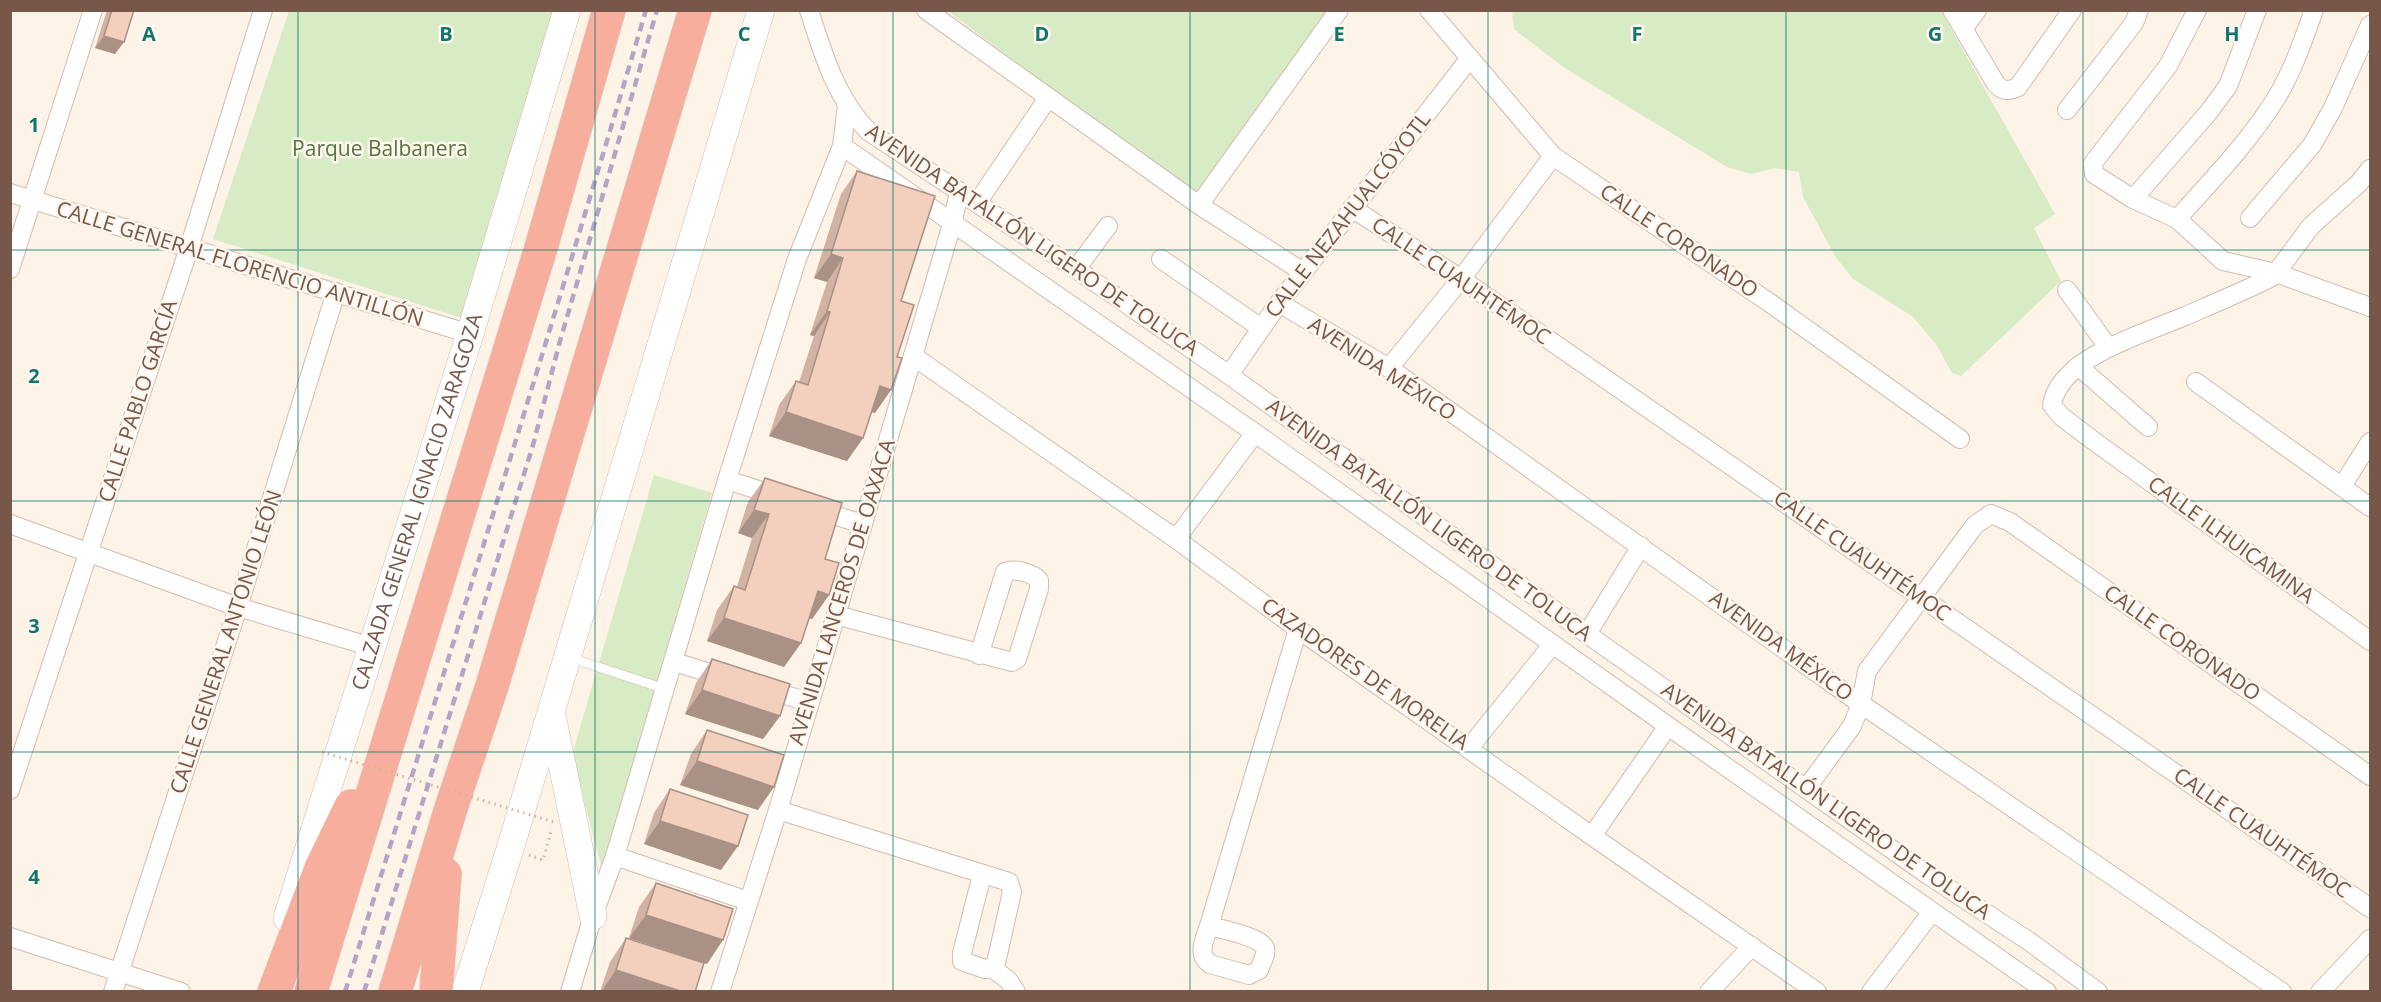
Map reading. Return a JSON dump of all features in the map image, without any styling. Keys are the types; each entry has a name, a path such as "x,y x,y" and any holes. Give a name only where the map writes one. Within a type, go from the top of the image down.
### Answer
{"highway":[{"name":"CALZADA GENERAL IGNACIO ZARAGOZA","path":"311,992 540,251 609,10"},
{"path":"395,992 451,808 492,687 695,10"},
{"path":"274,992 336,836 372,765 388,739"},
{"path":"436,992 451,808"}],"main road":[{"name":"CALZADA GENERAL IGNACIO ZARAGOZA","path":"263,992 470,334 567,10"},
{"path":"465,992 510,849 761,10"},
{"path":"551,710 593,916"}],"street":[{"path":"10,269 93,10"},
{"name":"CALLE PABLO GARCÍA","path":"10,790 189,248 263,10"},
{"name":"AVENIDA BATALLÓN LIGERO DE TOLUCA","path":"808,10 821,49 847,105 868,131 977,202 1229,375 1587,634 2098,992"},
{"path":"926,10 1199,205 1303,272"},
{"path":"1199,205 1339,10"},
{"name":"CALLE CORONADO","path":"1429,10 1553,156 1770,303 1960,439"},
{"path":"1952,10 1996,84 2006,91 2018,87 2072,10"},
{"path":"1964,28 1977,10"},
{"path":"2067,110 2134,23 2139,10"},
{"path":"2198,10 2168,66 2097,158 2092,168 2099,178 2133,199 2177,219 2223,261 2276,273 2370,307"},
{"path":"2133,199 2208,113 2228,86 2257,10"},
{"path":"2177,219 2241,147 2276,99 2299,52 2314,10"},
{"path":"2250,218 2312,145 2333,108 2370,25"},
{"name":"CALLE NEZAHUALCÓYOTL","path":"1229,375 1279,303 1470,58"},
{"path":"977,202 1048,98"},
{"path":"570,992 593,916 615,856 797,259 842,146 847,105"},
{"name":"AVENIDA BATALLÓN LIGERO DE TOLUCA","path":"842,146 1255,433 2047,992"},
{"path":"1389,368 1461,279 1553,156"},
{"path":"2148,427 2078,366 2108,347 2184,317 2276,273 2311,226 2360,183 2370,169"},
{"name":"AVENIDA LANCEROS DE OAXACA","path":"720,992 836,615 953,222 959,191"},
{"name":"CALLE GENERAL FLORENCIO ANTILLÓN","path":"10,193 470,334"},
{"name":"CALLE CUAUHTÉMOC","path":"1352,208 1461,279 2370,908"},
{"path":"1076,269 1108,226"},
{"path":"1161,259 1261,328"},
{"path":"2067,290 2108,347"},
{"name":"CALLE GENERAL ANTONIO LEÓN","path":"113,992 238,607 336,292"},
{"name":"AVENIDA MÉXICO","path":"1279,303 1389,368 1861,704 2282,992"},
{"name":"CAZADORES DE MORELIA","path":"913,356 1176,539 1298,629 1592,836 1817,992"},
{"name":"CALLE ILHUICAMINA","path":"2078,366 2056,392 2052,405 2061,416 2370,641"},
{"path":"2196,382 2370,507"},
{"path":"1176,539 1255,433"},
{"path":"2342,486 2370,442"},
{"path":"728,480 862,524"},
{"name":"CALLE CORONADO","path":"1922,598 1975,525 1991,514 2010,522 2370,776"},
{"path":"10,524 238,607 372,647"},
{"path":"1587,634 1641,546"},
{"path":"836,615 1008,662 1017,659 1039,589 1039,580 1034,576 1012,570 1005,573 979,654"},
{"path":"1806,789 1852,726 1861,704 1867,671 1922,598"},
{"path":"1209,926 1298,629"},
{"path":"1470,748 1553,644"},
{"path":"674,662 809,702"},
{"path":"1592,836 1668,726"},
{"path":"777,810 1006,881 1012,888 996,963 992,968 985,969 962,961 962,953 982,875"},
{"path":"615,856 748,901"},
{"path":"1870,992 1932,912"},
{"path":"10,936 181,992"},
{"path":"2320,992 2370,939"},
{"path":"1709,992 1752,946"},
{"path":"992,968 1008,980 1016,992"}],"lane":[{"path":"567,657 665,689"}],"path":[{"path":"322,753 554,822 543,860"}],"green space":[{"name":"Parque Balbanera","path":"289,11 558,11 465,319 213,239"},
{"path":"948,11 1334,11 1199,200"},
{"path":"1512,11 1941,11 2055,214 2034,228 2061,281 1961,376 1952,373 1936,344 1912,316 1853,279 1835,256 1803,197 1799,172 1775,168 1751,174 1727,167 1563,67 1514,29"},
{"path":"654,475 712,493 602,869 572,755"}],"building":[{"path":"112,10 134,10 124,42 104,36"},
{"path":"857,171 935,196 901,301 914,305 897,357 902,358 891,390 880,386 863,438 786,412 796,381 808,385 830,312 827,311 843,258 831,254"},
{"path":"765,478 842,503 825,559 839,563 829,595 818,591 801,643 724,618 734,586 745,590 769,514 754,510"},
{"path":"712,659 790,684 780,716 702,690"},
{"path":"707,730 784,755 774,787 697,761"},
{"path":"670,789 748,815 738,846 660,821"},
{"path":"656,883 733,909 723,940 646,915"},
{"path":"626,938 704,963 695,992 683,992 616,970"}],"railway":[{"path":"345,992 535,379 646,10"},
{"path":"364,992 533,445 560,341 657,10"}]}
